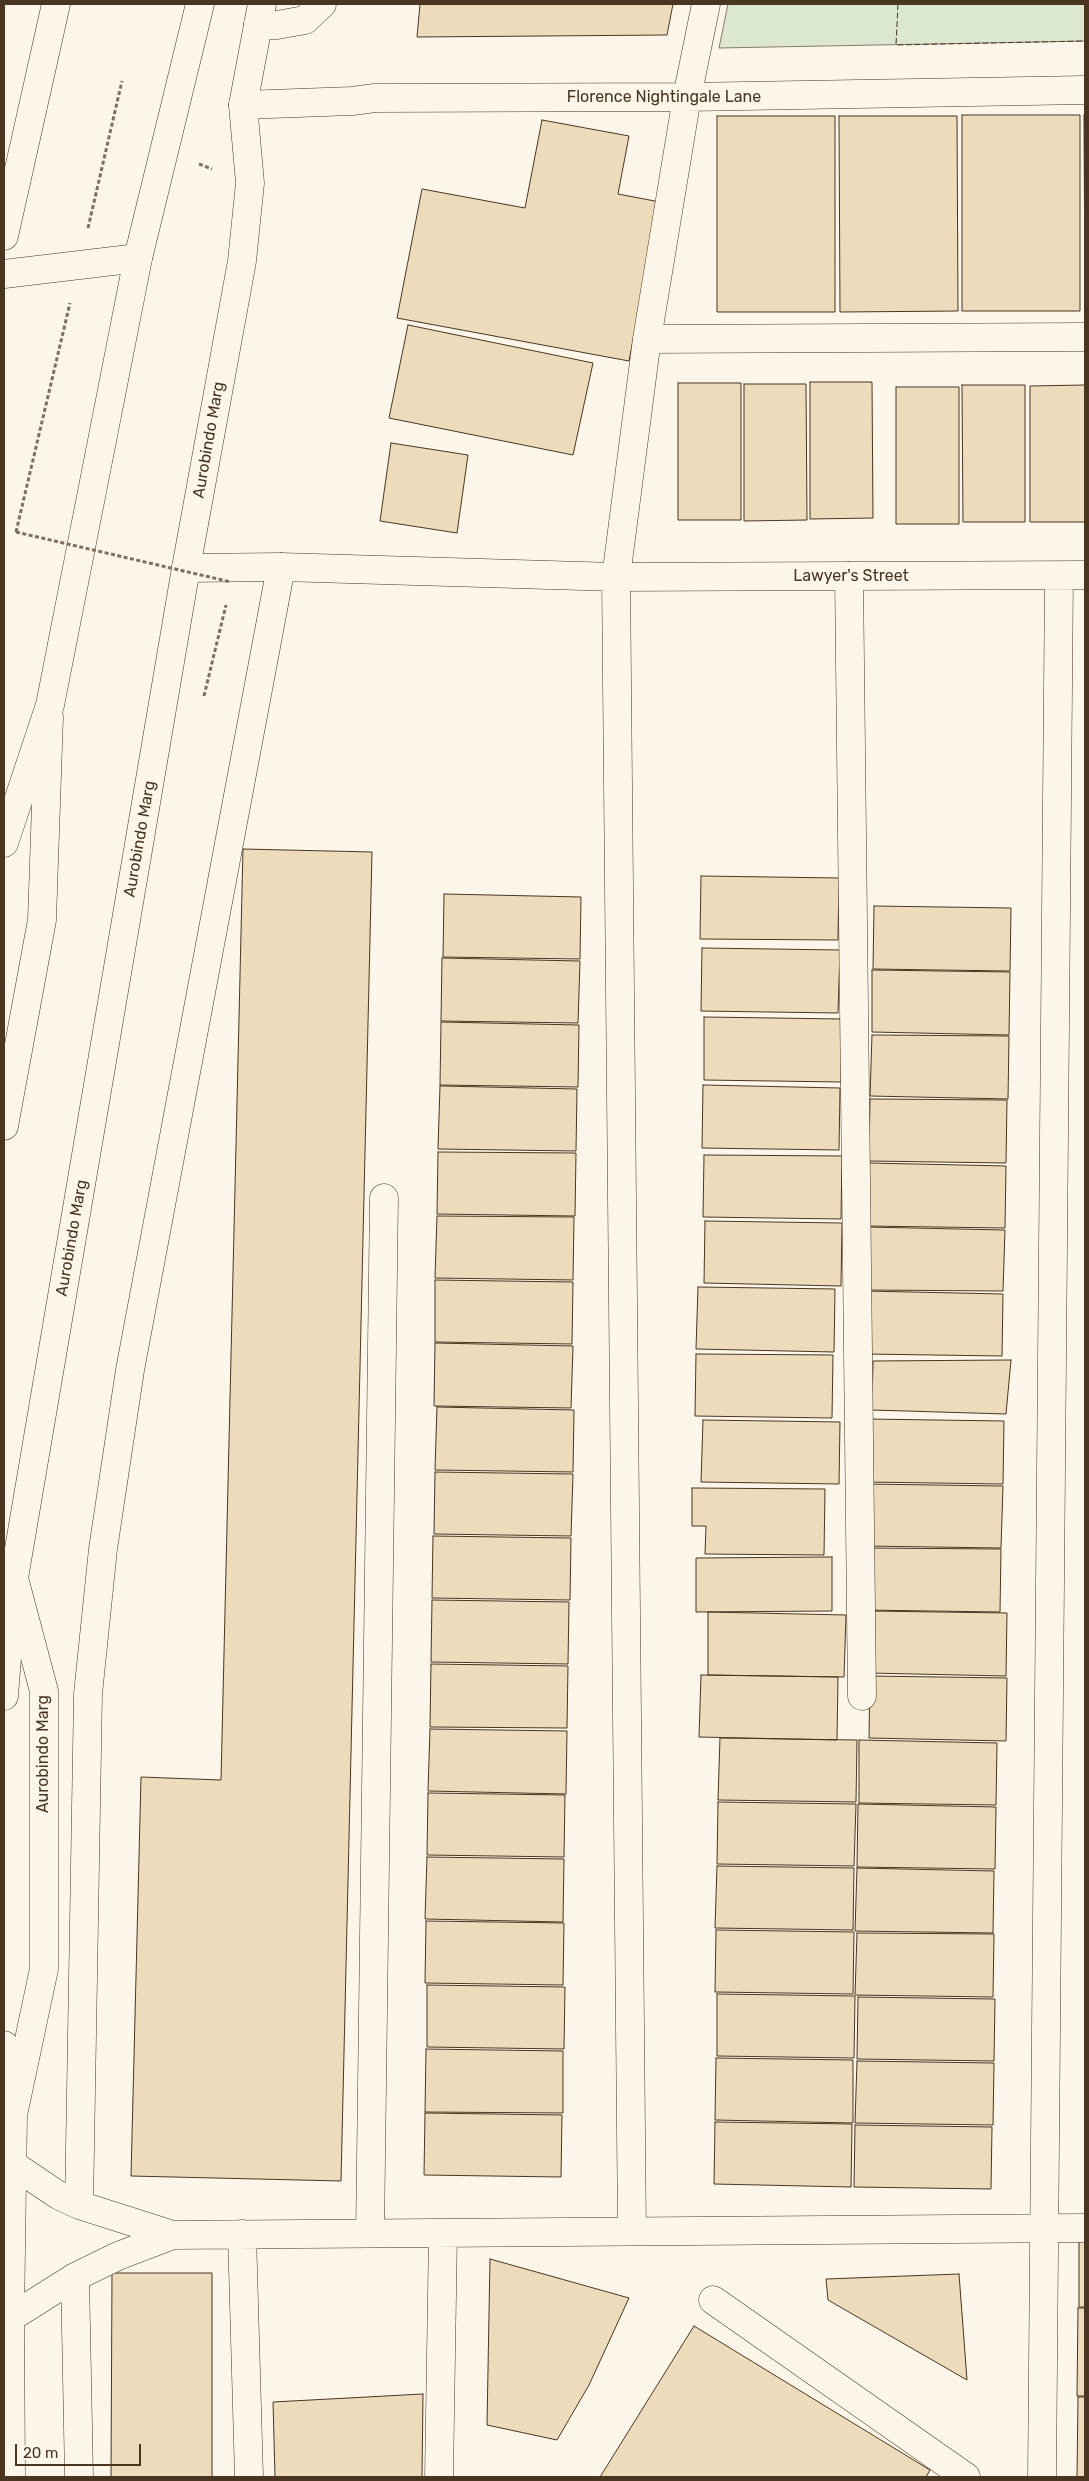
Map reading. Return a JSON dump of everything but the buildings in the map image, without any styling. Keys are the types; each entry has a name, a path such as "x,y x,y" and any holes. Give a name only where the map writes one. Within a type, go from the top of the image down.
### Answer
{"main road":[{"path":"4,236 56,4"},
{"path":"4,843 50,705 138,258 200,4"},
{"path":"260,14 277,26 305,20 322,4"},
{"path":"632,2231 616,577 647,339 687,97 706,4"},
{"name":"Aurobindo Marg","path":"11,2477 10,2318 13,2115 44,1969 44,1691 14,1578 186,568 242,260 250,183 243,105 260,14"},
{"name":"Florence Nightingale Lane","path":"243,105 352,101 376,98 687,97 1085,90"},
{"path":"4,274 138,258"},
{"path":"647,339 1085,337"},
{"path":"79,2205 88,1694 103,1549 130,1370 281,567"},
{"name":"Lawyer's Street","path":"186,568 281,567 616,577 1072,575"},
{"path":"1042,2477 1072,575"},
{"path":"848,576 862,1696"},
{"path":"4,1126 42,920 50,705"},
{"path":"370,2233 384,1198"},
{"path":"4,1696 14,1578"},
{"path":"4,2045 13,2115"},
{"path":"12,2164 58,2195 79,2205 173,2235 1085,2228"},
{"path":"439,2477 443,2232"},
{"path":"242,2234 249,2477"},
{"path":"10,2318 75,2277 118,2256 173,2235"},
{"path":"75,2277 79,2477"},
{"path":"713,2300 966,2477"}],"path":[{"path":"86,234 122,81"},
{"path":"163,151 250,183"},
{"path":"70,301 16,532 231,582 229,591"},
{"path":"204,696 227,601"}],"green space":[{"path":"728,4 1085,4 1085,41 719,48"}],"fence":[{"path":"898,4 896,45 1085,41"}]}
